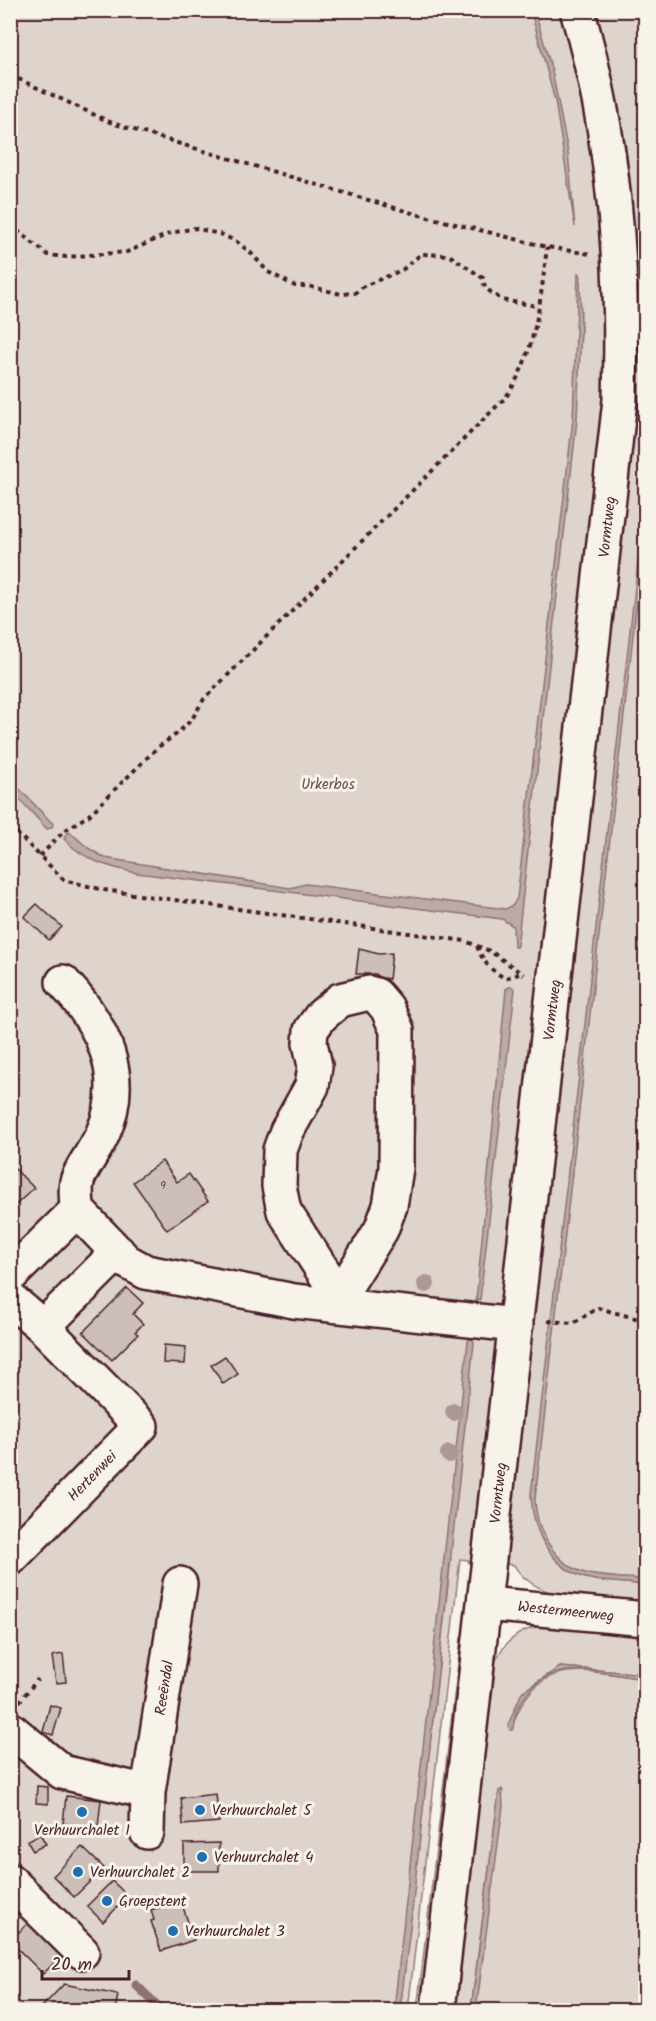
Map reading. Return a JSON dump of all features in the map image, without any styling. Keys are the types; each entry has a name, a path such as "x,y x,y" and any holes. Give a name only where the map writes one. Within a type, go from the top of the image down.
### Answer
{"street":[{"name":"Vormtweg","path":"438,2010 479,1647 529,1323 620,400 621,286 611,167 598,91 577,10"},
{"path":"63,982 79,999 103,1037 113,1071 113,1109 91,1158 76,1181 77,1209 135,1268 294,1301 339,1301 529,1323"},
{"path":"369,993 376,995 387,1008 397,1030 396,1168 390,1206 381,1230 339,1301 284,1211 279,1186 280,1150 287,1131 312,1086 315,1066 310,1043 311,1029 327,1010 340,1000 369,993"},
{"path":"10,1275 77,1209"},
{"path":"10,1299 43,1327 118,1252"},
{"name":"Hertenwei","path":"10,1560 141,1426 43,1327"},
{"name":"Reeëndal","path":"147,1832 148,1792 180,1584"},
{"name":"Westermeerweg","path":"486,1604 645,1619"},
{"path":"13,1717 62,1772 148,1792"},
{"path":"10,1881 82,1952"}],"path":[{"path":"10,75 112,123 147,134 412,213 547,247 591,254"},
{"path":"10,225 48,255 66,257 127,252 171,234 195,228 223,235 237,242 251,253 267,272 295,286 308,286 341,294 355,293 364,286 402,270 421,254 448,255 483,278 485,288 502,300 537,306"},
{"path":"40,856 64,831 89,815 157,748 178,733 212,691 489,417 506,397 524,365 534,330 547,247"},
{"path":"10,826 64,880 104,890 477,945 526,976"},
{"path":"477,945 482,959 494,971 506,978 520,974"},
{"path":"529,1323 577,1321 598,1308 645,1321"},
{"path":"13,1717 38,1679"}],"green space":[{"name":"Urkerbos","path":"10,11 645,11 645,1581 577,1573 585,1578 645,1585 645,1608 592,1602 554,1594 524,1578 514,1565 480,1561 479,1567 470,1565 468,1560 460,1559 408,2010 400,2010 451,1558 395,2010 11,2010"},
{"path":"545,1625 645,1630 645,1674 560,1667 522,1692 513,1724 523,1702 536,1686 550,1677 566,1672 583,1671 645,1679 645,2010 476,2010 503,1791 499,1791 471,2010 448,2010 492,1670 505,1646 518,1634"},
{"path":"461,1638 471,1639 428,2010 417,2010"}],"shaded area":[{"path":"531,11 535,11 552,71 568,152 575,227 555,101"},
{"path":"578,273 580,275 581,329 577,420 517,947 514,947 513,926 502,919 137,873 98,862 72,847 64,839 70,832 88,848 105,858 290,888 306,884 506,909 513,905 517,898 573,419"},
{"path":"645,500 645,530 535,1499 539,1523 544,1535 557,1555 566,1563 589,1574 645,1579 645,1585 586,1578 562,1565 545,1545 539,1533 531,1494"},
{"path":"11,780 53,824 52,827 47,829 11,790"},
{"path":"511,986 515,989 480,1300 476,1301 506,989"},
{"path":"472,1338 474,1343 411,1920 400,2010 394,2010 468,1341"},
{"path":"560,1667 645,1674 645,1679 603,1672 580,1671 551,1675 534,1686 521,1702 513,1730 510,1730 508,1725 522,1692"},
{"path":"502,1789 503,1806 476,2010 471,2010 499,1791"}],"building":[{"path":"37,904 62,927 49,940 24,917"},
{"path":"359,949 379,954 392,953 389,979 378,977 376,974 356,974"},
{"path":"162,1161 177,1182 189,1174 208,1201 167,1230 133,1182"},
{"path":"10,1164 34,1188 10,1210"},
{"path":"127,1288 143,1303 133,1314 143,1324 135,1332 138,1334 112,1360 83,1332"},
{"path":"164,1345 186,1347 185,1364 163,1363"},
{"path":"225,1356 238,1374 223,1384 211,1365"},
{"path":"63,1654 66,1682 56,1683 52,1656"},
{"path":"50,1705 61,1708 53,1735 43,1732"},
{"path":"37,1786 48,1787 48,1804 36,1803"},
{"name":"Verhuurchalet 5","path":"216,1794 219,1822 183,1825 181,1798"},
{"name":"Verhuurchalet 1","path":"66,1796 101,1800 98,1827 63,1824"},
{"path":"40,1834 46,1844 33,1851 27,1841"},
{"name":"Verhuurchalet 4","path":"219,1843 219,1871 184,1871 184,1844"},
{"name":"Verhuurchalet 2","path":"82,1847 104,1868 74,1897 53,1876"},
{"name":"Groepstent","path":"112,1881 128,1896 103,1922 87,1906"},
{"name":"Verhuurchalet 3","path":"181,1901 194,1940 161,1951 151,1921 154,1920 151,1910"},
{"path":"30,1921 63,1954 43,1974 10,1941"},
{"path":"64,1984 118,1995 115,2010 39,2010"}],"waterway":[{"path":"10,1861 23,1874"},
{"path":"136,1985 162,2010"}],"place":[{"name":"Verhuurchalet 5","path":"200,1810"},
{"name":"Verhuurchalet 1","path":"82,1812"},
{"name":"Verhuurchalet 4","path":"202,1857"},
{"name":"Verhuurchalet 2","path":"78,1872"},
{"name":"Groepstent","path":"107,1901"},
{"name":"Verhuurchalet 3","path":"173,1931"}]}
